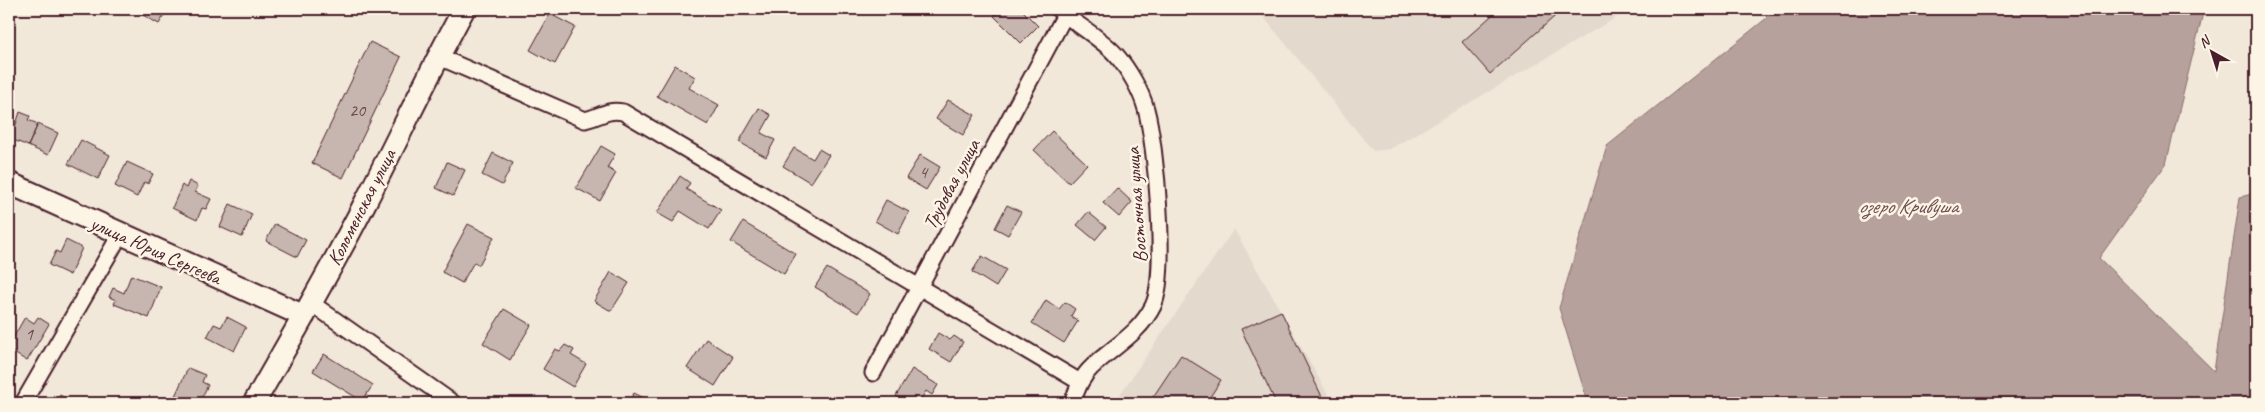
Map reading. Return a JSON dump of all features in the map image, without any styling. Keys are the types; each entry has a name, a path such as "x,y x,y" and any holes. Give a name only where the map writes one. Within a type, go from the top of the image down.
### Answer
{"street":[{"name":"Коломенская улица","path":"254,403 308,310 366,202 437,56 464,9"},
{"name":"Трудовая улица","path":"873,373 1061,12"},
{"name":"Восточная улица","path":"1061,12 1116,55 1132,77 1146,108 1155,155 1161,268 1154,304 1141,326 1091,368 1080,382 1072,403"},
{"path":"437,56 585,120 598,117 610,110 623,112 1080,382"},
{"name":"улица Юрия Сергеева","path":"9,183 120,234 308,310 453,403"},
{"path":"23,403 120,234"}],"shaded area":[{"path":"1257,9 1631,9 1390,149 1373,151"},
{"path":"1234,229 1333,403 1114,403"}],"water":[{"name":"озеро Кривуша","path":"1778,9 2204,9 2166,164 2099,258 2214,371 2240,197 2256,193 2256,403 1588,403 1559,308 1607,146"}],"building":[{"path":"132,9 168,9 159,24"},
{"path":"1000,9 1021,9 1038,26 1021,43 994,16"},
{"path":"1499,9 1563,9 1490,74 1462,42"},
{"path":"550,14 575,27 555,64 530,50"},
{"path":"370,42 401,57 343,178 312,163"},
{"path":"675,65 695,77 689,88 719,105 708,125 657,96"},
{"path":"948,100 975,115 963,135 936,119"},
{"path":"759,108 771,115 761,133 775,140 766,157 739,142"},
{"path":"20,112 30,116 28,120 38,124 28,146 11,139"},
{"path":"38,124 58,133 48,155 28,146"},
{"path":"1052,131 1087,164 1069,183 1034,150"},
{"path":"81,140 110,155 98,179 68,164"},
{"path":"601,146 615,154 607,168 616,173 600,201 576,188"},
{"path":"794,148 813,159 819,149 829,155 811,183 783,166"},
{"path":"493,153 513,163 502,185 482,175"},
{"path":"920,155 940,167 926,190 906,178"},
{"path":"127,162 153,174 148,184 144,182 137,197 115,186"},
{"path":"447,162 465,170 453,196 436,188"},
{"path":"680,176 690,183 686,189 721,210 709,229 680,211 673,222 657,213"},
{"path":"189,181 198,186 195,192 211,199 206,209 202,208 197,220 172,208 182,185 186,188"},
{"path":"1117,188 1132,202 1119,217 1103,203"},
{"path":"886,200 909,212 898,234 875,221"},
{"path":"230,204 252,214 242,237 220,227"},
{"path":"1007,205 1021,212 1008,235 995,228"},
{"path":"1088,212 1106,227 1095,240 1077,225"},
{"path":"743,222 796,254 784,274 731,242"},
{"path":"275,224 306,240 297,257 266,241"},
{"path":"468,224 494,237 479,265 474,262 462,283 442,272"},
{"path":"66,240 82,248 70,275 49,265 56,251 60,253"},
{"path":"982,256 1006,270 996,287 972,272"},
{"path":"827,268 870,294 858,313 815,287"},
{"path":"611,272 629,283 611,311 594,301"},
{"path":"131,275 161,287 149,318 114,304 116,300 109,297 113,288 124,293"},
{"path":"1046,300 1059,309 1065,302 1075,309 1071,316 1078,321 1064,343 1032,323"},
{"path":"504,309 531,325 510,360 483,343"},
{"path":"1281,311 1325,403 1276,403 1241,329"},
{"path":"25,317 34,323 38,317 49,324 27,361 9,350 9,345"},
{"path":"227,317 246,327 234,351 207,337 214,324 221,327"},
{"path":"938,333 950,340 954,336 963,342 951,362 929,349"},
{"path":"706,339 733,357 715,386 687,368"},
{"path":"565,345 574,350 571,355 586,364 573,387 543,369 555,349 560,351"},
{"path":"324,354 373,385 362,401 313,371"},
{"path":"1181,355 1221,380 1206,403 1149,403"},
{"path":"188,368 205,375 202,382 208,385 199,403 191,403 175,396"},
{"path":"912,369 938,385 932,395 926,391 919,403 908,403 896,396"},
{"path":"634,393 648,400 646,403 628,403"},
{"path":"60,395 74,403 55,403"},
{"path":"332,398 340,403 329,403"}]}
